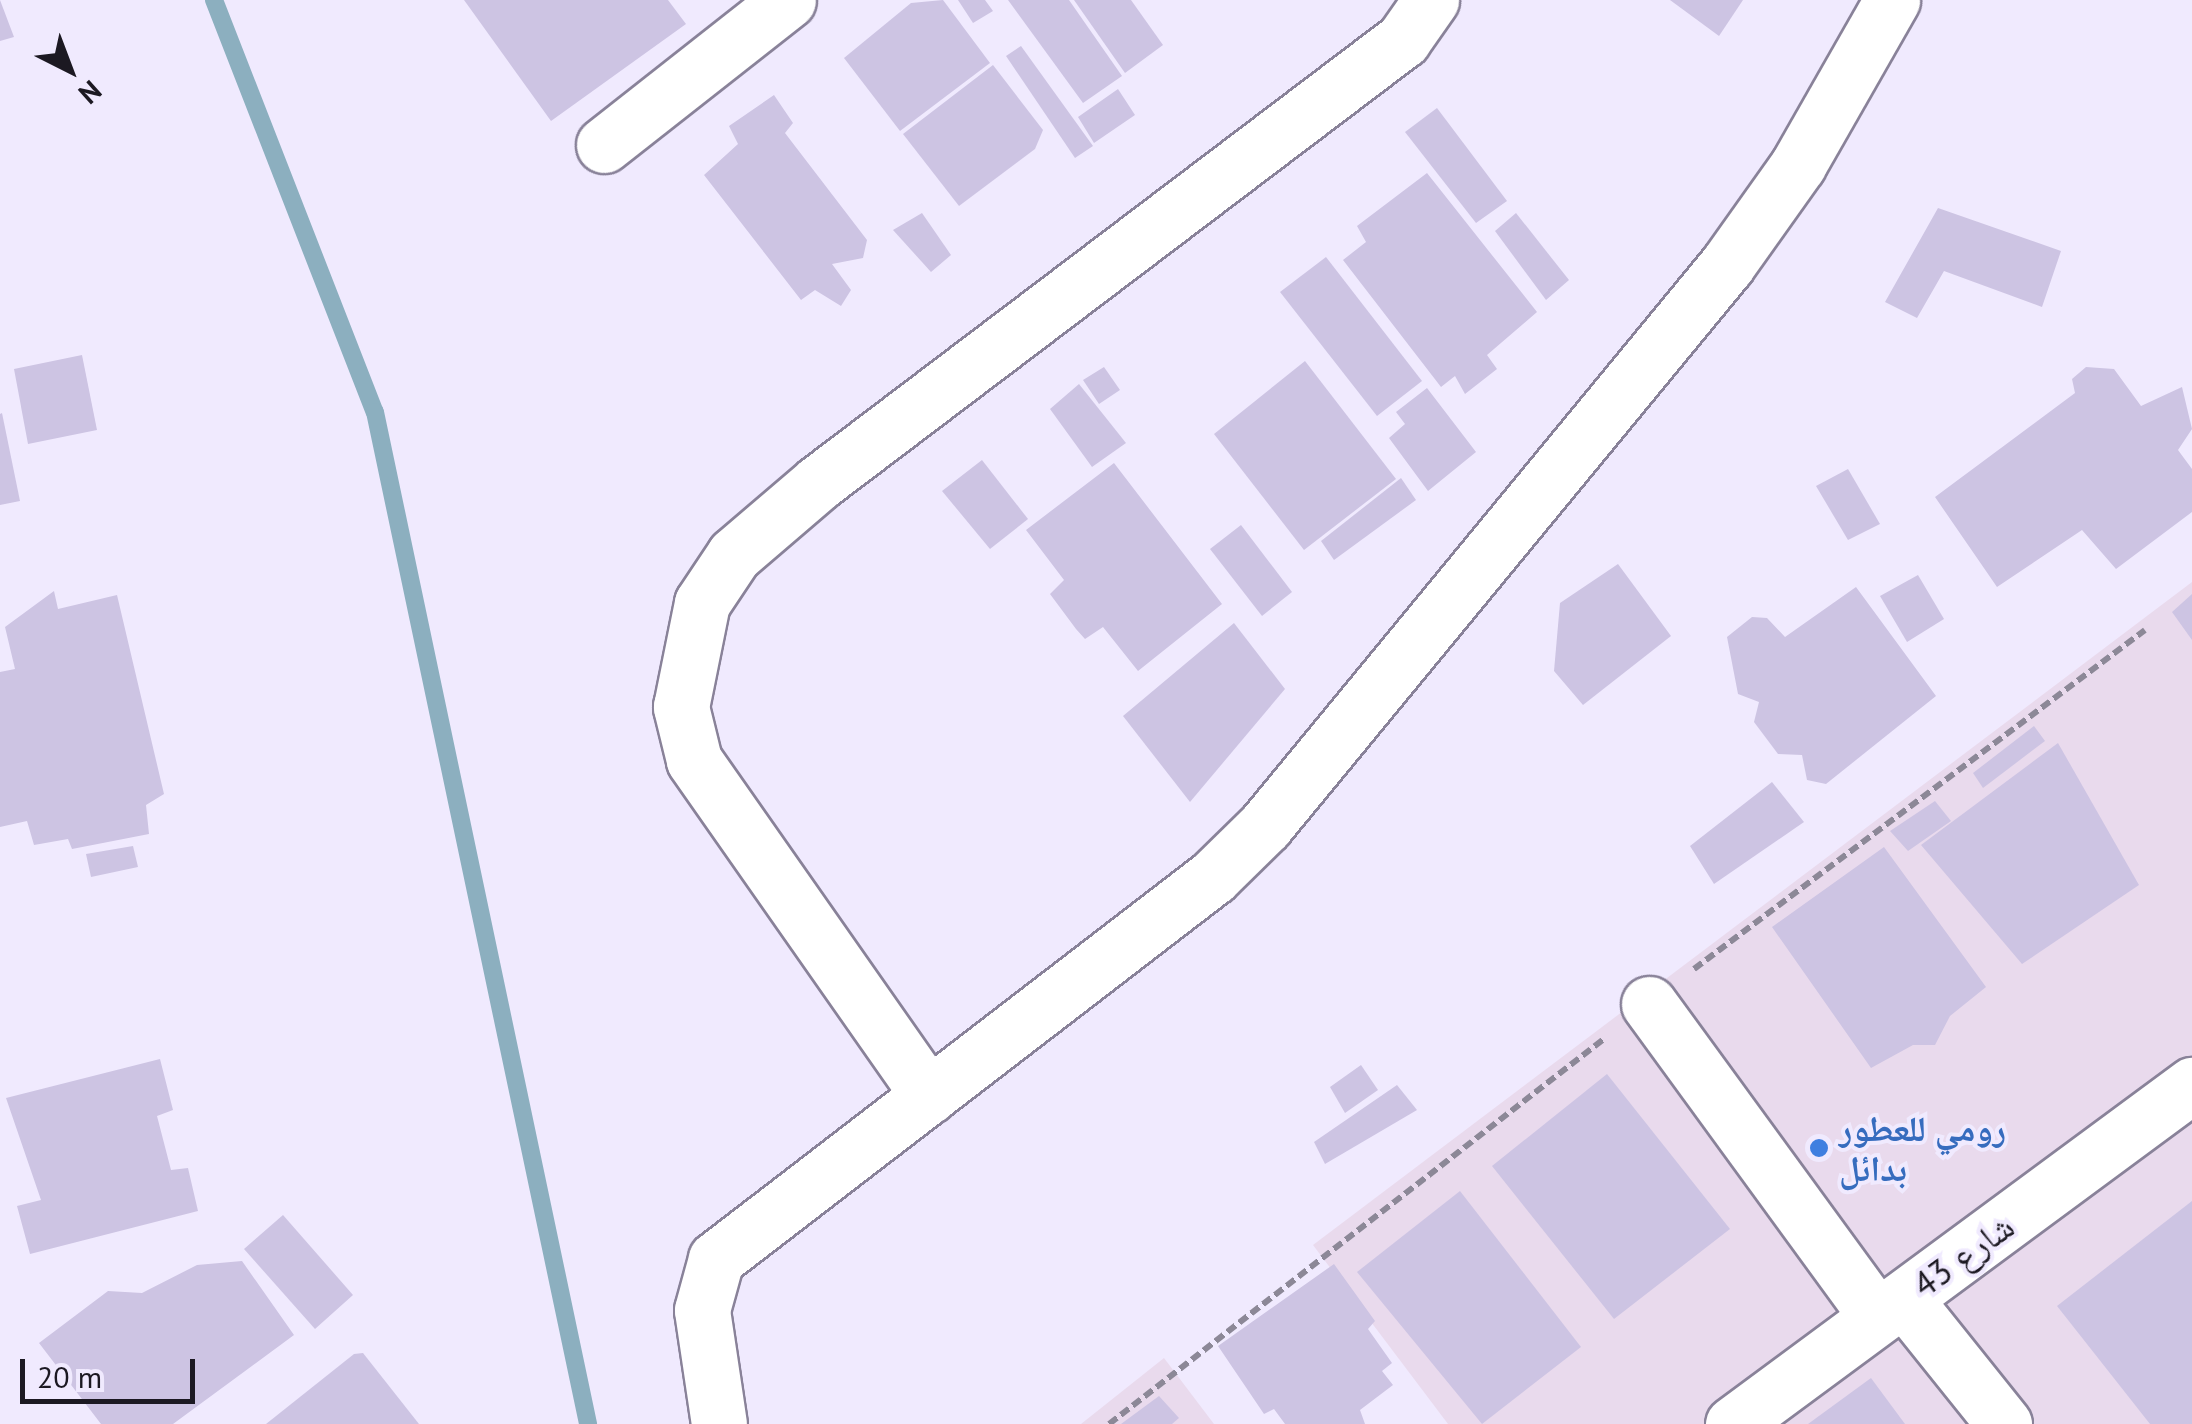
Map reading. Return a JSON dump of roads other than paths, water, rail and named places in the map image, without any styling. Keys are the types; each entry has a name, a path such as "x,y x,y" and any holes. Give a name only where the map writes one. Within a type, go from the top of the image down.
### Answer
{"street":[{"path":"604,145 788,0"},
{"path":"930,1096 694,760 681,707 702,603 734,555 818,483 1403,40 1431,0"},
{"path":"719,1424 702,1310 716,1258 1212,877 1264,826 1727,265 1798,165 1892,0"},
{"path":"1649,1004 1890,1308 2004,1424"},
{"name":"شارع 43","path":"1733,1424 2192,1085"}],"waterway":[{"path":"214,0 375,412 588,1424"}],"place":[{"name":"رومي للعطور بدائل","path":"1819,1148"}]}
